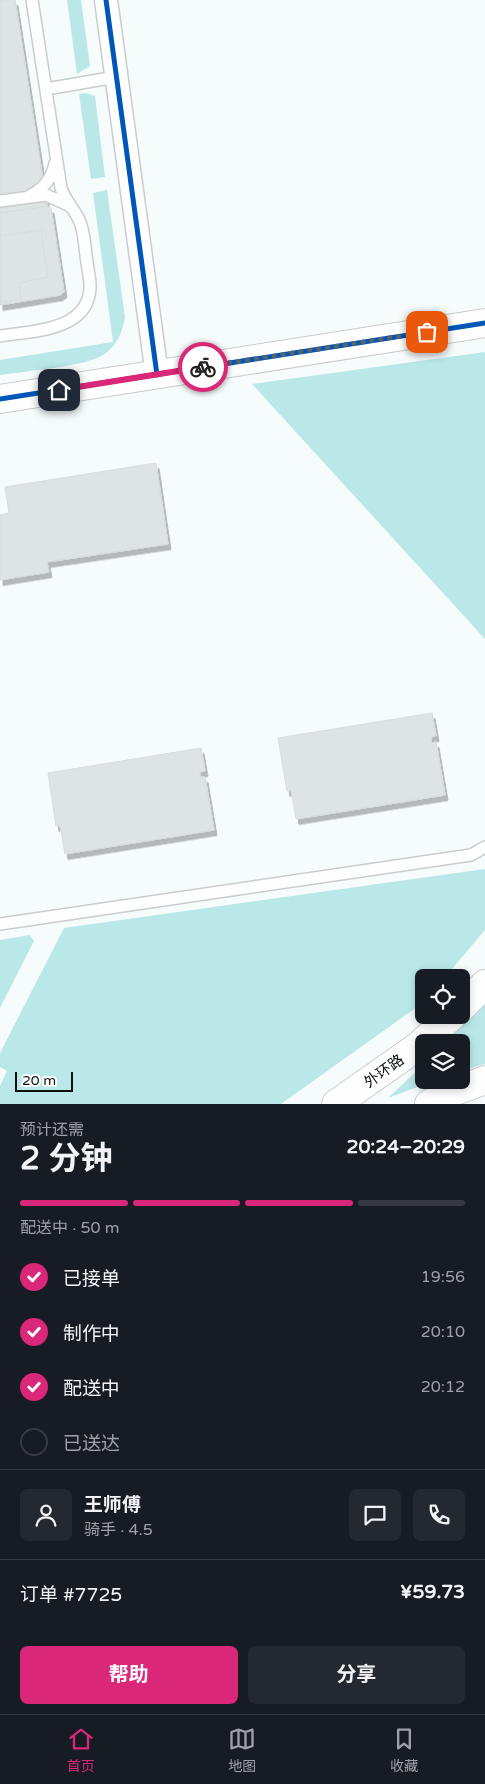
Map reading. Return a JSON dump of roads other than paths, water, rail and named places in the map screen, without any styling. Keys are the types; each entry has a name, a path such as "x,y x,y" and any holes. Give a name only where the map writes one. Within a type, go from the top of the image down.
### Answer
{"street":[{"path":"106,0 157,374"},
{"path":"0,399 485,323"},
{"path":"470,999 485,984"},
{"name":"外环路","path":"336,1104 417,1047 443,1024"},
{"path":"429,1104 450,1093 485,1080"}],"lane":[{"path":"0,336 64,324 75,318 88,300 90,285 81,224 61,188 32,0"},
{"path":"46,89 116,77"},
{"path":"26,197 42,188 52,176 56,154"},
{"path":"0,201 26,197 52,197 70,206"},
{"path":"0,924 471,855 485,847"}]}
